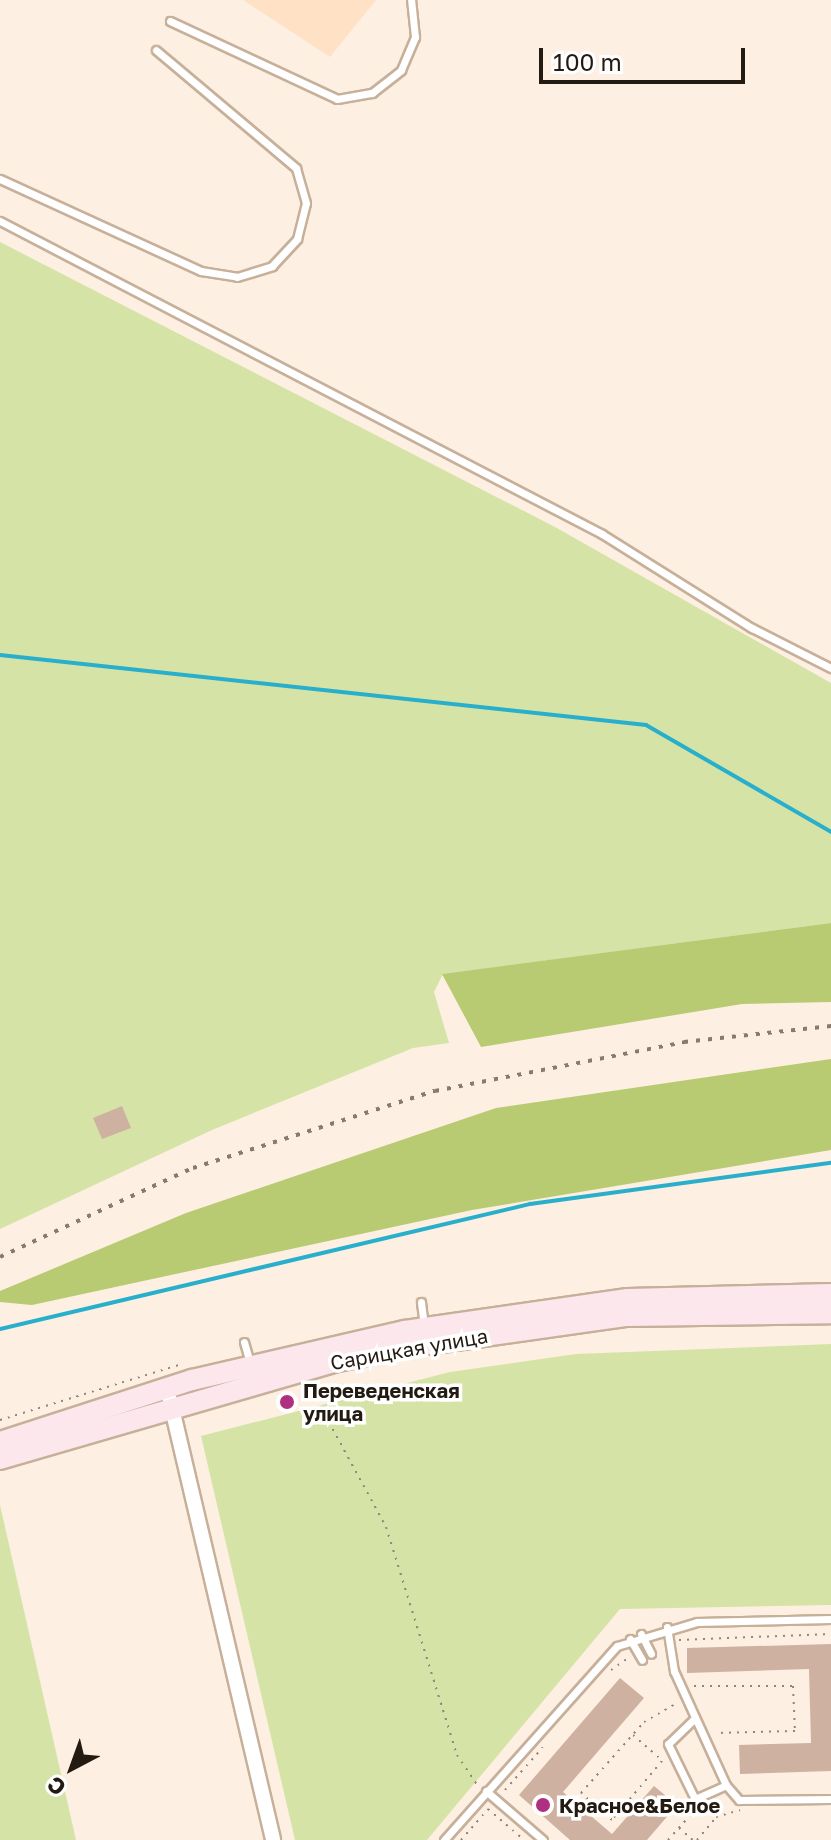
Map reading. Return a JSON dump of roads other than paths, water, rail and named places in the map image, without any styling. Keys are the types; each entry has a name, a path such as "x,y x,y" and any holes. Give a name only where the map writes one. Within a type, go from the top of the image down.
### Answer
{"street":[{"name":"Сарицкая улица","path":"0,1442 167,1388 425,1328 628,1299 831,1294"},
{"name":"Сарицкая улица","path":"0,1459 333,1362 406,1347 627,1316 831,1313"},
{"path":"167,1388 273,1840"}],"lane":[{"path":"170,21 337,99 372,93 401,70 415,37 411,0"},
{"path":"0,179 201,271 237,277 272,266 300,227 306,203 296,168 156,50"},
{"path":"0,221 602,534 752,628 831,668"},
{"path":"421,1302 425,1328"},
{"path":"244,1342 250,1367"},
{"path":"444,1840 606,1655 630,1639 667,1627 831,1619"},
{"path":"667,1627 680,1687 726,1785 739,1800 831,1799"},
{"path":"641,1634 651,1654"},
{"path":"630,1639 640,1656"},
{"path":"695,1718 668,1744 695,1799 726,1785"},
{"path":"486,1791 543,1840"}],"waterway":[{"path":"0,655 646,725 831,832"},
{"path":"0,1329 530,1204 831,1163"}],"railway":[{"path":"0,1257 193,1168 435,1091 684,1042 831,1026"}],"place":[{"name":"Переведенская улица","path":"287,1402"},
{"name":"Красное&Белое","path":"543,1805"}]}
